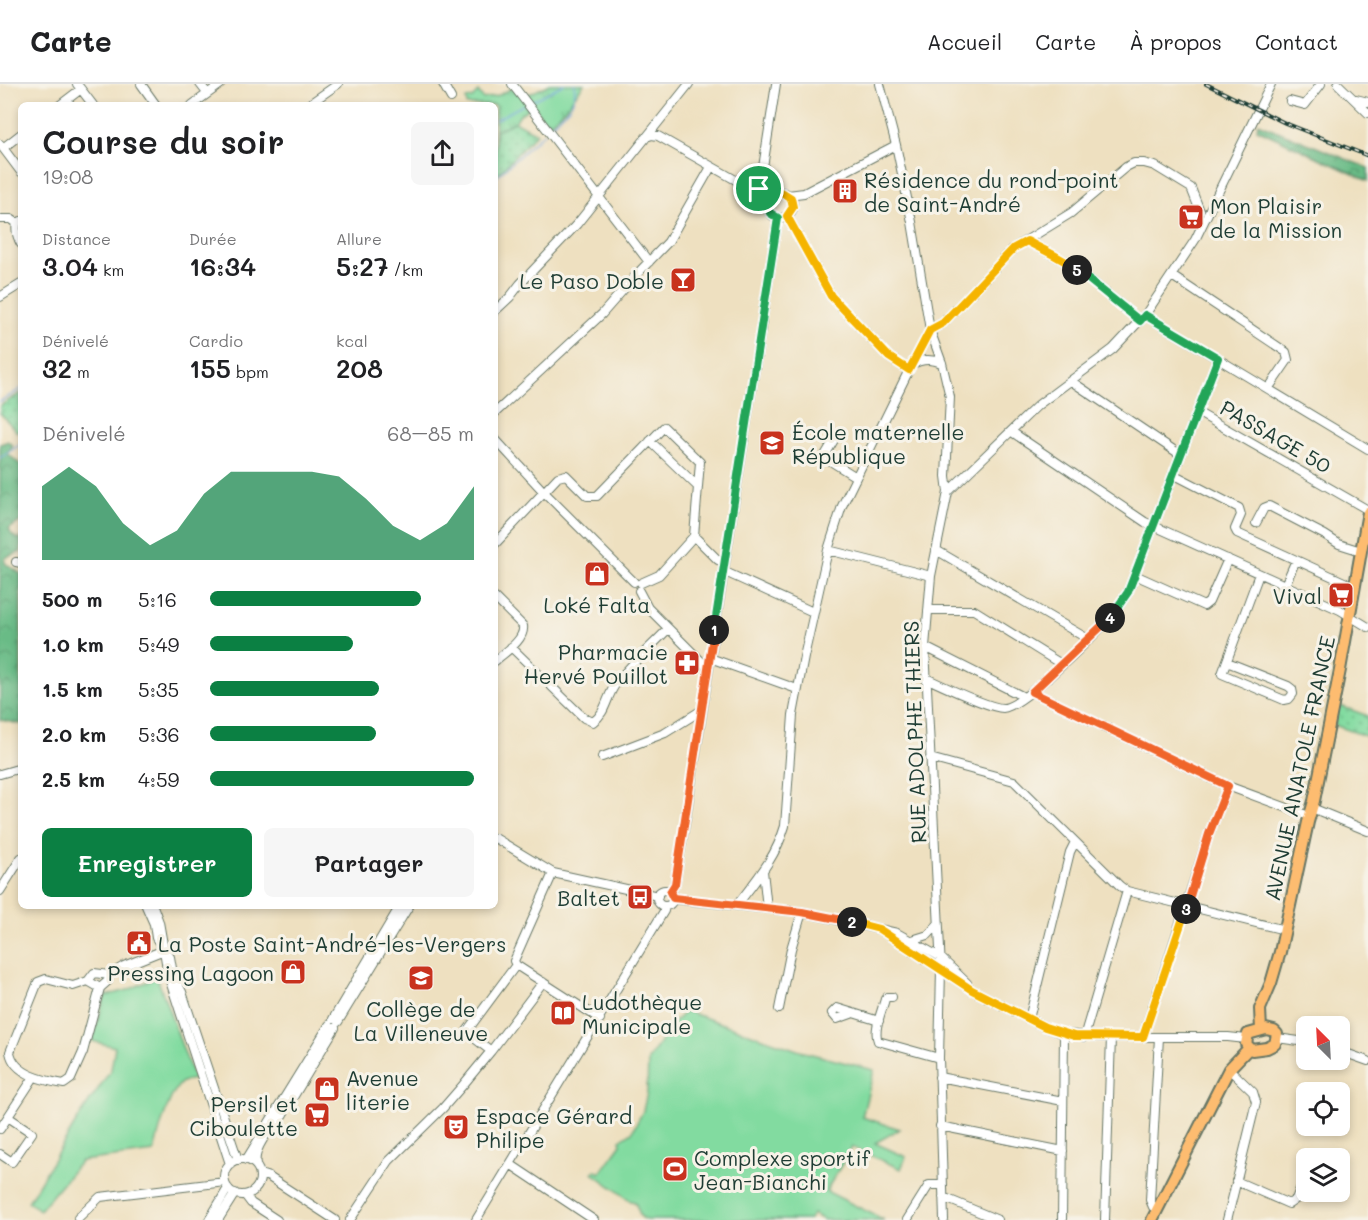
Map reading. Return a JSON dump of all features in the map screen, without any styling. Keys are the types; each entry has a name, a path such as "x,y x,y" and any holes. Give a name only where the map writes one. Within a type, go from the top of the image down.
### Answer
{"main road":[{"name":"AVENUE ANATOLE FRANCE","path":"1262,1030 1260,1009 1277,966 1285,930 1350,616 1368,511"},
{"path":"1152,1220 1229,1069 1248,1043 1250,1033 1262,1030 1274,1031 1277,1038 1272,1047 1255,1051 1248,1043"}],"street":[{"path":"141,84 154,102"},
{"path":"200,84 207,93"},
{"path":"196,102 221,84"},
{"path":"312,102 338,84"},
{"path":"442,84 451,98"},
{"path":"512,84 649,262"},
{"path":"498,308 577,224 689,84"},
{"path":"776,84 759,189 760,196 770,213 778,218 787,216 804,193"},
{"name":"RUE ADOLPHE THIERS","path":"880,84 896,145 912,222 930,330 942,363 950,397 946,476 948,492 931,576 925,647 941,969 939,1077 944,1220"},
{"path":"948,492 1038,405 1113,349 1143,318 1195,240 1271,84"},
{"path":"1290,101 1305,105 1321,84"},
{"path":"1338,84 1368,113"},
{"path":"63,102 79,87 91,102"},
{"path":"1356,99 1368,102"},
{"path":"654,127 655,134 658,136"},
{"path":"18,136 2,146 18,168"},
{"path":"646,137 658,136 748,187 788,195 804,193 896,145"},
{"path":"737,905 771,860 785,826 797,689 828,550 842,506 930,330 943,323 1023,243 1071,213 1126,167 1134,163 1155,166 1191,188 1200,211"},
{"path":"498,410 602,314 668,242 711,167"},
{"path":"767,205 771,196 777,193"},
{"path":"788,195 793,207"},
{"path":"787,216 831,296 889,357 910,368"},
{"path":"476,1220 600,1019 664,908 669,905 677,873 778,218"},
{"path":"0,219 18,222"},
{"path":"1023,243 1072,265 1143,318 1218,358 1368,449"},
{"path":"1172,276 1286,352 1288,360 1268,389"},
{"path":"0,297 18,286"},
{"path":"926,678 1002,708 1012,706 1032,692 1107,621 1128,592 1218,358"},
{"path":"910,368 920,361 934,360 942,363"},
{"path":"1071,381 1181,455"},
{"name":"PASSAGE 50","path":"1197,412 1368,511"},
{"path":"498,541 558,477 566,475 587,496 597,495 664,427 700,462 694,536 659,575 638,585"},
{"path":"1012,432 1146,522 1340,610 1368,627"},
{"path":"834,440 824,457 856,477"},
{"path":"650,441 698,487"},
{"path":"498,442 544,492 638,585 648,608 708,668"},
{"path":"1173,474 1239,508 1241,515 1235,529 1237,533 1355,587"},
{"path":"1256,523 1264,507 1269,506 1339,544 1361,551"},
{"path":"694,536 718,560 724,562"},
{"path":"828,550 931,576"},
{"path":"936,550 1088,639"},
{"path":"1135,575 1204,606 1209,603 1228,559"},
{"path":"1285,585 1296,560"},
{"path":"723,571 813,612"},
{"path":"1227,662 1288,686 1292,689 1293,694 1289,699 1284,700 1222,674 1259,574"},
{"path":"498,601 523,626 521,636 498,658"},
{"path":"928,610 974,610 1061,664"},
{"path":"511,646 584,718 593,722 602,716 608,697 616,683 668,629"},
{"path":"925,647 1024,697"},
{"path":"710,658 797,689"},
{"path":"1032,692 1228,786 1368,831"},
{"path":"602,757 665,733 702,710"},
{"path":"930,758 1014,781 1127,891 1285,930"},
{"path":"0,774 18,769"},
{"path":"1143,1037 1209,834 1228,786"},
{"path":"498,840 553,873 658,896"},
{"path":"1029,1019 1070,852 1076,842"},
{"path":"0,891 18,863"},
{"path":"763,871 767,908"},
{"path":"553,873 514,961 516,965 600,1019"},
{"path":"664,908 658,901 658,896 663,890 672,895 802,912 897,933 940,957 963,980 986,997"},
{"path":"1084,1036 1127,891"},
{"path":"147,909 158,942 170,957 173,974 182,992 242,1160"},
{"path":"154,909 159,922 168,975 230,1164"},
{"path":"245,1195 255,1190 260,1179 255,1158 258,1151 272,1127 280,1119 398,909"},
{"path":"218,1220 230,1188 225,1173 230,1164 242,1160 407,909"},
{"path":"779,1009 791,949 802,912"},
{"path":"912,940 928,935 939,922"},
{"path":"879,929 972,990 1045,1027 1064,1034 1248,1043"},
{"path":"109,975 108,981 100,988 83,1053 71,1079 64,1084 34,1077 16,1065 10,1052 38,982 46,979 73,986 88,981 94,973 109,975 124,966 164,950"},
{"path":"491,1052 467,1031 516,965"},
{"path":"88,981 100,988"},
{"path":"350,1220 389,1161 443,1108 491,1052 543,982"},
{"path":"892,997 886,996 885,999 876,1037 878,1041 939,1058"},
{"path":"851,1014 879,1021"},
{"path":"1062,1220 1064,1034"},
{"path":"1105,1220 1112,1037"},
{"path":"1157,1209 1150,1200 1159,1037"},
{"path":"1277,1038 1296,1041"},
{"path":"1350,1055 1368,1061"},
{"path":"1227,1220 1256,1098 1248,1086 1229,1069"},
{"path":"0,1129 34,1077"},
{"path":"939,1077 1063,1101"},
{"path":"0,1154 12,1162 32,1133 8,1117"},
{"path":"940,1126 1063,1151"},
{"path":"242,1160 256,1165"},
{"path":"510,1164 592,1219"},
{"path":"260,1174 269,1177 335,1220"},
{"path":"1236,1181 1289,1204 1296,1199"},
{"path":"907,1220 929,1185 942,1185"},
{"path":"209,1220 230,1188"},
{"path":"78,1218 100,1197 230,1188 245,1195 251,1203 277,1220"},
{"path":"943,1197 998,1220"}],"green space":[{"path":"550,84 584,84 565,109 548,125 533,106 520,114 515,122 498,130 498,102 466,102 466,99 472,98 478,92 483,99 497,96 512,88 527,95"},
{"path":"515,122 537,133 498,174 498,130"},
{"path":"1258,123 1368,168 1368,181 1257,129"},
{"path":"18,395 18,433 0,413 0,406"},
{"path":"8,441 13,446 7,453 18,462 18,523 9,529 18,539 18,553 5,558 5,563 18,572 18,723 0,720 0,444"},
{"path":"1338,705 1368,716 1368,737 1334,725"},
{"path":"155,978 158,980 194,1079 182,1082 172,1096 154,1152 81,1161 40,1210 28,1202 83,1111 111,1070 115,1047 92,1041 105,996 128,990"},
{"path":"686,1011 800,1051 874,1070 862,1117 900,1129 875,1143 906,1157 901,1169 852,1147 826,1191 884,1220 824,1220 813,1214 809,1220 646,1220 641,1217 635,1202 593,1173 595,1170 600,1173 621,1144 620,1140 632,1132 643,1111 647,1093 648,1060 674,1022"}],"waterway":[{"path":"530,102 564,84"},
{"path":"550,126 572,102 574,84"},
{"path":"498,118 523,105"},
{"path":"498,175 545,132"},
{"path":"0,402 18,391"},
{"path":"0,458 18,446"}],"railway":[{"path":"1206,84 1285,123 1368,156"}],"place":[{"name":"Résidence du rond-point de Saint-André","path":"845,191"},
{"name":"Mon Plaisir de la Mission","path":"1191,217"},
{"name":"Le Paso Doble","path":"683,280"},
{"name":"École maternelle République","path":"772,443"},
{"name":"Loké Falta","path":"597,574"},
{"name":"Vival","path":"1341,595"},
{"name":"Pharmacie Hervé Pouillot","path":"687,663"},
{"name":"Baltet","path":"640,897"},
{"name":"La Poste Saint-André-les-Vergers","path":"139,943"},
{"name":"Pressing Lagoon","path":"293,972"},
{"name":"Collège de La Villeneuve","path":"421,978"},
{"name":"Ludothèque Municipale","path":"563,1013"},
{"name":"Avenue literie","path":"327,1089"},
{"name":"Persil et Ciboulette","path":"317,1115"},
{"name":"Espace Gérard Philipe","path":"456,1127"},
{"name":"Complexe sportif Jean-Bianchi","path":"675,1169"}],"route":[{"path":"759,189 783,193 791,198 793,207 787,216 831,296 889,357 909,370 930,330 943,323 1014,248 1027,241 1072,265 1140,321 1145,315 1218,358 1128,592 1107,621 1032,692 1228,786 1209,834 1143,1037 1074,1036 1045,1027 972,990 879,929 802,912 673,898 670,892 675,884 686,818 778,218 770,213 760,196 759,189"}]}
